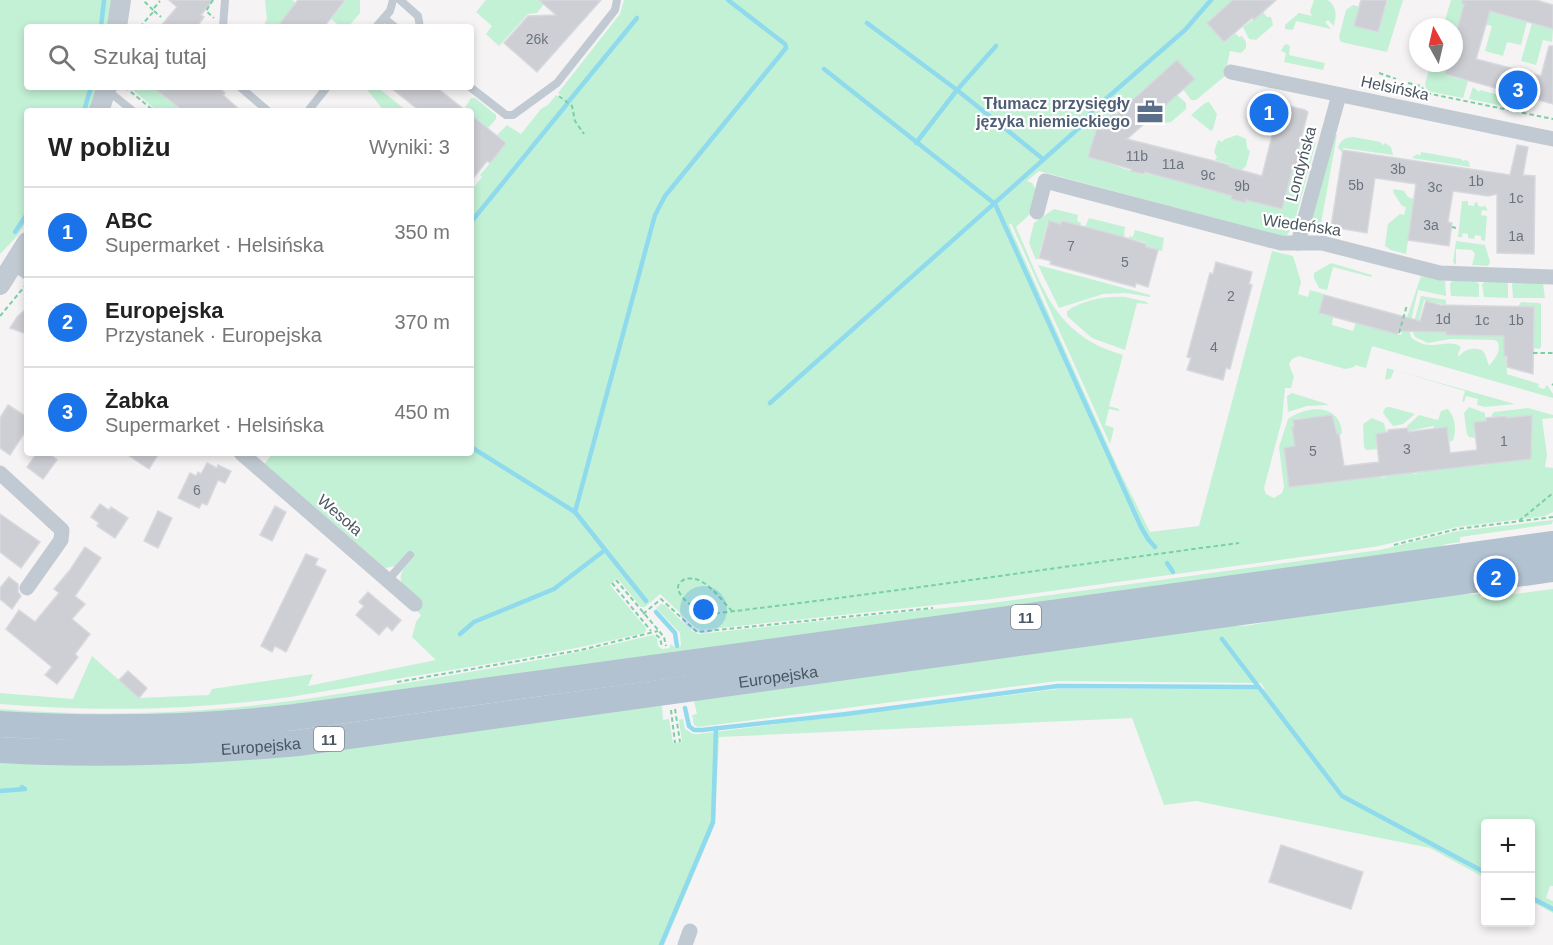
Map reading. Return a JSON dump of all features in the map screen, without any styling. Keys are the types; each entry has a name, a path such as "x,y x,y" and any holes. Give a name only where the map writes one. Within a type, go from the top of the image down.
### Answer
{"main road":[{"name":"Europejska","path":"0,724 146,727 278,719 1553,544"},
{"name":"Europejska","path":"0,750 148,753 298,743 1553,569"}],"street":[{"path":"117,24 121,0"},
{"name":"Helsińska","path":"1231,72 1553,139"},
{"path":"101,108 111,90"},
{"name":"Londyńska","path":"1298,243 1339,95"},
{"name":"Wiedeńska","path":"1037,212 1045,182 1281,243 1322,243 1440,273 1553,277"},
{"path":"0,285 20,268 24,253"},
{"name":"Wesoła","path":"244,456 415,604"},
{"path":"0,473 62,530 61,540 27,588"}],"lane":[{"path":"219,24 225,0"},
{"path":"379,24 390,11 393,0"},
{"path":"400,0 418,16 419,24"},
{"path":"474,90 506,116 513,115 557,83 615,10 617,0"},
{"path":"384,18 391,24"},
{"path":"114,90 130,108"},
{"path":"244,90 264,108"},
{"path":"310,108 325,90"},
{"path":"388,580 410,555"}],"path":[{"path":"143,0 162,17"},
{"path":"213,0 206,11 218,24"},
{"path":"143,23 160,1"},
{"path":"1379,73 1396,79"},
{"path":"1408,83 1422,86 1426,93 1553,119"},
{"path":"116,90 148,108"},
{"path":"564,99 572,106 575,121 584,134"},
{"path":"1452,227 1456,228"},
{"path":"0,316 24,288"},
{"path":"1399,333 1407,305"},
{"path":"1533,353 1553,353"},
{"path":"1519,521 1553,493"},
{"path":"1389,546 1450,530 1553,517"},
{"path":"732,611 700,581 686,579 680,581 677,586 682,596 705,613 732,611 1239,543"},
{"path":"616,580 657,633 662,647"},
{"path":"612,583 651,632"},
{"path":"643,614 661,599 697,632 933,608"},
{"path":"392,682 581,651 657,633 664,637 666,647"},
{"path":"675,709 680,742"},
{"path":"671,710 675,743"}],"green space":[{"path":"0,0 113,0 110,24 24,24 24,90 98,90 92,108 24,108 24,226 0,254"},
{"path":"265,0 292,0 302,8 291,9 279,24 264,24 267,19"},
{"path":"346,0 360,0 360,13 351,24 337,24 331,19"},
{"path":"486,0 539,0 544,4 537,13 528,14 499,46 486,34 492,26 476,12"},
{"path":"624,0 1233,0 1207,22 1224,43 1235,33 1239,37 1242,36 1246,42 1246,48 1241,53 1230,51 1225,76 1196,100 1191,100 1183,89 1195,78 1177,60 1105,121 1103,129 1097,128 1088,157 1144,175 1145,173 1153,175 1154,172 1165,175 1164,178 1196,183 1195,186 1220,190 1220,193 1232,196 1231,199 1245,203 1246,200 1256,201 1282,210 1293,168 1296,168 1300,155 1297,154 1301,142 1309,144 1310,141 1316,142 1294,224 1287,235 1280,236 1039,171 1027,181 1032,183 1036,190 1031,213 1016,227 1043,289 1066,322 1081,335 1099,346 1123,355 1109,406 1119,411 1109,409 1105,425 1114,428 1110,444 1011,223 1009,225 1118,468 1150,532 1199,526 1272,251 1293,256 1301,282 1298,294 1308,297 1310,290 1324,294 1319,314 1333,317 1332,325 1353,331 1356,323 1401,335 1421,276 1445,281 1446,296 1418,290 1409,329 1411,337 1425,344 1456,344 1461,347 1459,357 1469,349 1482,350 1489,366 1499,349 1498,342 1494,340 1450,339 1428,343 1415,337 1412,330 1421,296 1446,300 1446,305 1424,300 1416,331 1445,332 1446,336 1456,336 1457,332 1475,333 1475,336 1486,336 1486,333 1506,333 1503,356 1506,357 1507,374 1539,384 1538,387 1544,389 1547,385 1553,398 1372,346 1366,368 1355,365 1345,369 1299,356 1292,359 1289,364 1294,377 1291,388 1285,388 1282,420 1264,488 1266,494 1274,498 1282,493 1284,487 1279,447 1288,419 1304,411 1313,409 1329,412 1336,417 1342,434 1335,434 1334,429 1336,428 1332,415 1293,419 1294,426 1292,427 1296,446 1284,448 1289,487 1380,475 1381,478 1387,475 1413,472 1414,474 1419,471 1479,464 1479,466 1485,463 1504,462 1504,460 1530,459 1506,415 1492,417 1494,412 1528,408 1553,415 1553,418 1542,419 1547,455 1545,467 1553,468 1553,512 1545,516 1457,527 1379,546 1330,553 992,599 701,630 660,594 645,607 641,607 617,578 610,585 646,628 644,633 504,661 290,697 218,705 109,709 0,704 0,693 73,699 92,656 139,698 209,695 212,689 313,674 308,686 436,660 412,637 416,622 421,615 406,595 401,577 403,570 414,557 408,551 395,566 385,568 264,464 271,456 474,456 474,187 482,177 480,175 507,143 497,135 507,125 521,134 541,109 548,105 556,95 562,99 563,97 558,93 620,14"},
{"path":"1314,0 1328,0 1335,9 1334,26 1328,20 1325,22 1331,29 1296,21 1293,30 1285,29 1285,25 1299,13 1312,16 1310,12"},
{"path":"1388,0 1403,0 1387,52 1341,42 1339,37 1346,10 1353,5 1360,7 1354,26 1378,33"},
{"path":"1451,0 1465,0 1460,18 1446,18"},
{"path":"1488,11 1527,22 1521,45 1507,42 1503,56 1485,51 1492,26 1484,24"},
{"path":"1263,12 1267,17 1271,17 1273,25 1256,40 1249,39 1243,27"},
{"path":"1532,23 1553,29 1552,42 1543,40 1536,65 1521,61"},
{"path":"1288,44 1289,55 1325,63 1323,70 1284,62 1286,53 1281,51 1284,45"},
{"path":"1428,72 1446,72 1445,75 1468,81 1463,98 1427,91 1425,84"},
{"path":"1473,87 1479,92 1480,90 1521,101 1520,103 1529,103 1527,111 1469,99"},
{"path":"133,90 156,90 178,108 154,108"},
{"path":"367,90 381,90 403,108 382,108"},
{"path":"1177,95 1186,103 1186,109 1171,122 1164,123 1158,112"},
{"path":"471,98 475,98 496,115 496,119 488,128 474,117 474,108 465,108"},
{"path":"1209,102 1217,114 1211,131 1191,115"},
{"path":"1333,133 1337,135 1318,231 1309,228"},
{"path":"1237,135 1246,139 1247,148 1250,151 1246,166 1242,170 1215,160 1217,157 1214,152 1218,140 1222,142"},
{"path":"1354,137 1380,142 1383,145 1385,143 1391,147 1393,155 1343,148 1342,152 1338,148 1344,140"},
{"path":"1421,152 1466,160 1470,167 1412,158 1417,154 1420,156"},
{"path":"1394,189 1404,191 1408,197 1414,199 1406,254 1385,246 1388,224 1400,214 1404,215 1406,207 1402,206 1393,192"},
{"path":"1462,201 1468,201 1468,205 1474,206 1475,202 1478,206 1484,207 1484,204 1488,211 1482,210 1481,215 1487,216 1485,241 1481,240 1481,236 1475,235 1474,239 1468,238 1468,234 1463,233 1462,237 1458,237"},
{"path":"1054,209 1078,215 1077,221 1081,223 1080,226 1062,220 1060,224 1048,221 1036,260 1029,243 1034,223"},
{"path":"1089,218 1125,227 1124,237 1085,227"},
{"path":"1135,230 1164,238 1162,251 1146,247 1147,243 1129,238 1129,236 1133,237"},
{"path":"1456,241 1485,245 1490,262 1488,266 1472,265 1475,254 1472,250 1456,249 1456,265 1453,262"},
{"path":"1331,263 1372,275 1371,277 1333,267 1327,290 1319,288 1314,273"},
{"path":"1038,265 1150,295 1150,297 1126,293 1103,294 1059,308"},
{"path":"1452,281 1475,281 1479,284 1479,297 1451,296"},
{"path":"1506,282 1508,298 1484,297 1482,284"},
{"path":"1514,282 1543,284 1545,298 1513,298 1512,284"},
{"path":"1125,297 1148,304 1137,303 1125,350 1092,338 1067,316 1067,311 1087,301"},
{"path":"1521,302 1541,304 1541,347 1539,349 1533,348 1534,307 1518,307"},
{"path":"1387,368 1515,404 1485,407 1477,405 1478,399 1466,396 1464,402 1462,401 1465,391 1394,370 1391,378 1385,380"},
{"path":"1292,393 1328,405 1307,406 1288,412 1287,396"},
{"path":"1390,407 1415,414 1403,424 1393,426 1383,413 1385,408"},
{"path":"1469,407 1485,413 1485,423 1474,422 1475,438 1467,434 1464,413"},
{"path":"1447,409 1452,415 1455,428 1453,440 1450,442 1447,427 1434,428 1433,426 1409,431 1407,426 1419,415 1438,420 1441,411"},
{"path":"1372,418 1384,423 1387,435 1376,434 1377,449 1366,450 1363,424"},
{"path":"1553,520 1552,524 1460,537 1460,542 1447,544 1420,554 237,715 0,716 0,709 73,713 146,713 219,709 321,697 412,682 593,649 653,635 662,649 669,648 671,644 674,647 681,646 680,633 656,608 661,604 665,605 692,631 699,634 992,603 1380,550 1458,531"},
{"path":"1553,589 1553,886 1550,886 1546,898 1553,901 1553,913 1535,903 1535,819 1481,819 1481,876 1430,848 1196,801 1164,805 1132,718 719,737 715,824 664,945 0,945 0,757 92,761 1217,624 1250,625 1281,616 1424,595 1480,594 1481,598","holes":["1058,681 1261,683 1265,689 1058,689 699,734 693,734 685,729 683,719 679,720 682,742 673,743 669,719 663,720 662,705 694,701 697,714 692,715 694,725 698,727"]}],"building":[{"path":"169,0 213,0 201,15 204,17 199,24 163,24 177,7"},
{"path":"298,0 345,0 326,24 279,24"},
{"path":"539,0 601,0 537,72 504,43 528,16 556,15"},
{"path":"1233,0 1276,0 1224,42 1207,23"},
{"path":"1361,0 1387,0 1378,32 1354,26"},
{"path":"1462,0 1536,0 1553,5 1553,29 1490,11 1476,59 1541,76 1549,46 1553,46 1553,104 1445,74 1446,72 1463,72 1463,18 1460,18 1464,4"},
{"path":"1177,60 1195,79 1127,139 1229,165 1229,167 1262,176 1275,124 1251,117 1273,102 1305,110 1308,112 1297,154 1300,155 1296,169 1293,168 1282,209 1246,200 1246,203 1231,199 1232,196 1222,193 1145,172 1144,174 1131,171 1131,169 1088,157 1097,128 1103,130 1106,121 1114,113 1116,115"},
{"path":"157,90 222,90 225,93 223,95 238,108 179,108"},
{"path":"394,90 440,90 462,108 416,108"},
{"path":"474,117 506,143 490,163 487,161 474,177"},
{"path":"1517,145 1528,147 1523,175 1535,176 1534,254 1497,253 1497,194 1488,196 1453,191 1448,222 1452,223 1449,246 1408,240 1416,184 1375,178 1367,233 1331,227 1343,150 1510,175"},
{"path":"1049,221 1061,224 1062,221 1120,236 1158,250 1148,287 1136,283 1135,287 1050,264 1051,261 1039,258"},
{"path":"1216,262 1252,272 1249,284 1252,285 1230,369 1226,368 1223,380 1187,370 1191,358 1187,357 1210,273 1213,274"},
{"path":"1324,295 1420,321 1426,301 1440,305 1534,307 1533,374 1507,367 1507,356 1504,356 1504,336 1398,331 1397,334 1319,313"},
{"path":"24,311 24,333 10,328"},
{"path":"8,405 24,415 24,434 10,455 0,448 0,418"},
{"path":"1332,415 1337,434 1339,434 1344,466 1379,462 1376,434 1388,432 1388,430 1408,428 1408,432 1447,427 1450,453 1477,450 1474,422 1486,421 1486,418 1532,415 1531,459 1289,487 1284,448 1295,446 1293,420"},
{"path":"35,456 52,456 57,460 43,479 27,467"},
{"path":"130,456 157,456 149,469"},
{"path":"207,463 231,471 225,483 218,480 207,505 202,503 199,508 178,498 190,473 196,476 198,472 201,474"},
{"path":"100,504 109,510 111,507 128,518 115,538 97,526 99,523 91,517"},
{"path":"275,506 286,512 272,541 260,535"},
{"path":"158,511 172,518 158,548 144,541"},
{"path":"0,514 40,542 21,568 0,552"},
{"path":"85,547 101,558 75,596 85,604 72,619 90,634 75,654 78,657 57,684 45,675 52,667 6,629 19,610 35,622 59,593 54,589"},
{"path":"306,554 318,559 315,565 326,570 286,652 275,646 272,652 261,646"},
{"path":"9,577 18,584 18,592 21,596 12,609 0,599 0,588"},
{"path":"368,592 401,620 392,631 387,626 379,635 356,615 364,606 359,602"},
{"path":"128,671 147,688 139,698 119,680"},
{"path":"1281,845 1363,872 1351,909 1269,882"}],"waterway":[{"path":"101,24 104,0"},
{"path":"575,512 655,215 665,196 786,48 785,44 728,0"},
{"path":"770,403 1080,127 1092,111 1185,30 1211,0"},
{"path":"569,101 637,18"},
{"path":"867,23 957,90 1043,159"},
{"path":"916,143 957,90 996,46"},
{"path":"824,69 995,204 1141,527 1155,547"},
{"path":"85,108 90,90"},
{"path":"474,218 567,104"},
{"path":"15,232 24,218"},
{"path":"474,449 575,512 646,601"},
{"path":"460,634 474,622 554,589 605,550"},
{"path":"1167,563 1173,572"},
{"path":"656,612 675,633 677,646"},
{"path":"1222,639 1342,796 1481,870"},
{"path":"685,708 689,726 694,730 702,730 1058,686 1258,687"},
{"path":"661,945 713,822 716,728"},
{"path":"0,791 25,789 22,787"},
{"path":"1535,900 1553,909"}],"place":[{"name":"Żabka","path":"1518,90"},
{"name":"Tłumacz przysięgły języka niemieckiego","path":"1150,112"},
{"name":"ABC","path":"1269,113"},
{"name":"Europejska","path":"1496,578"}]}
